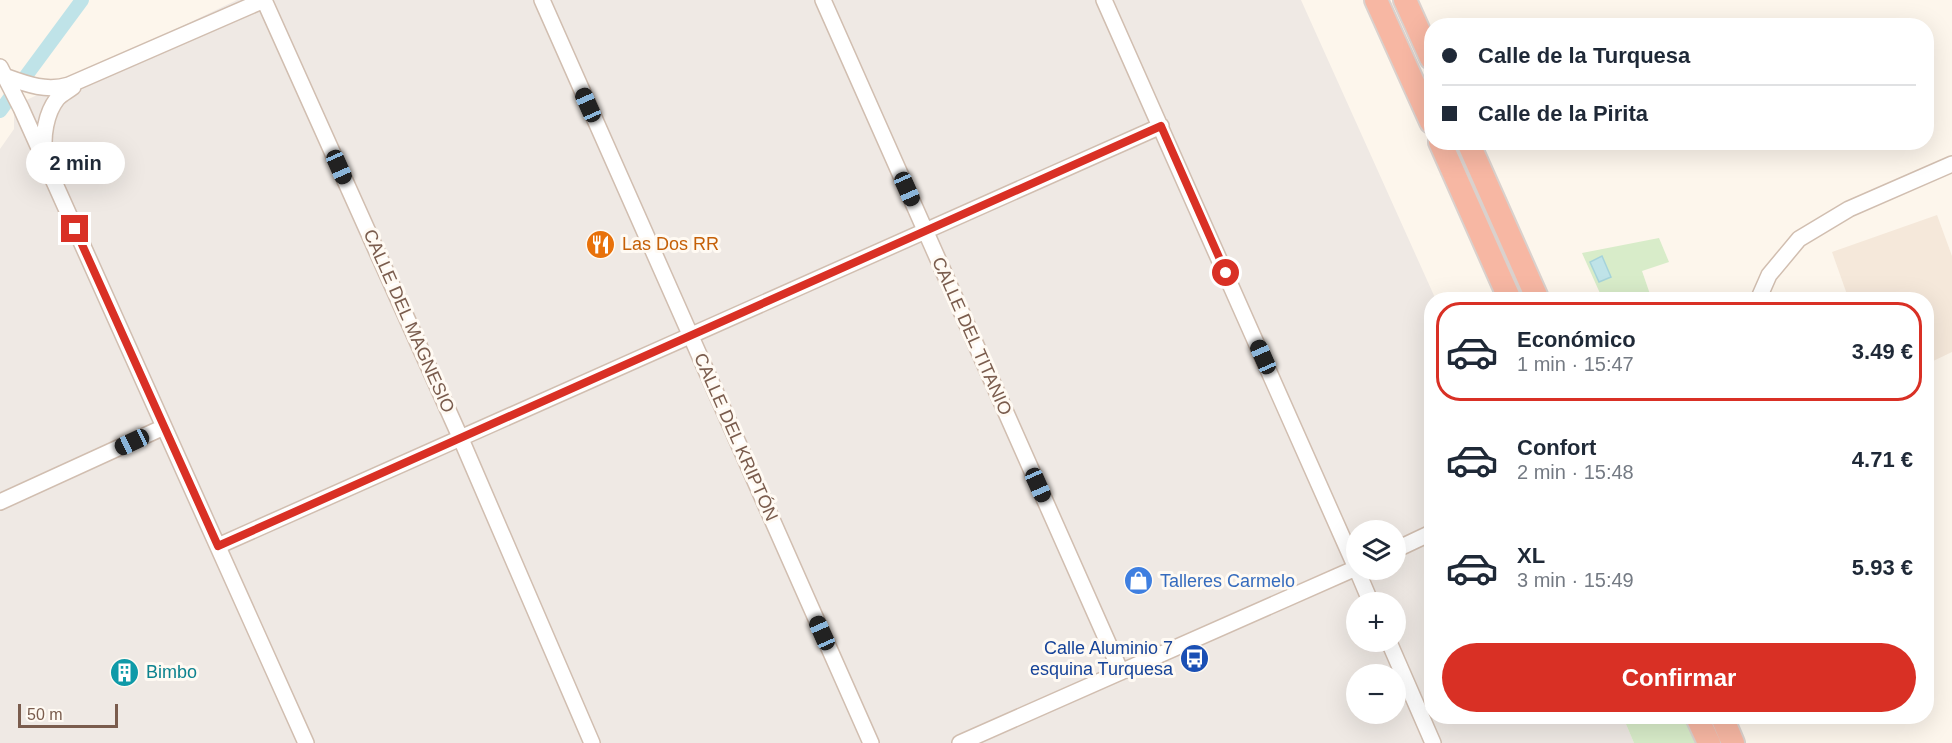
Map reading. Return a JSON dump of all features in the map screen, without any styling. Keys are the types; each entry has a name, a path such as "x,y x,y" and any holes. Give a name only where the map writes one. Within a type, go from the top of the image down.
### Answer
{"highway":[{"path":"1376,0 1424,106"},
{"path":"1405,0 1424,42"},
{"path":"1444,150 1506,292"},
{"path":"1472,150 1534,292"},
{"path":"1700,724 1709,743"},
{"path":"1725,724 1734,743"}],"street":[{"path":"2,71 30,86 59,88 81,82 264,0"},
{"name":"CALLE DEL MAGNESIO","path":"264,0 461,439 592,743"},
{"name":"CALLE DEL KRIPTÓN","path":"542,0 871,743"},
{"name":"CALLE DEL TITANIO","path":"824,0 1120,672"},
{"path":"1104,0 1346,546"},
{"path":"2,71 21,108 306,743"},
{"path":"47,166 44,148 48,116 58,98 81,82"},
{"path":"218,546 1161,126"},
{"path":"1762,292 1769,275 1799,239 1849,209 1952,164"},
{"path":"0,502 164,427"},
{"path":"1406,545 1424,536"},
{"path":"960,743 1346,573"},
{"path":"1393,652 1424,722"},
{"path":"1425,724 1433,743"}],"shaded area":[{"path":"237,0 1301,0 1432,292 1424,292 1424,724 1626,724 1634,743 0,743 0,149 14,129 14,106"},
{"path":"1937,215 1952,256 1952,352 1934,361 1934,292 1846,292 1832,252"}],"green space":[{"path":"1659,238 1669,262 1642,271 1649,292 1599,292 1582,253"},
{"path":"1626,724 1688,724 1696,743 1634,743"}],"water":[{"path":"1602,256 1611,277 1599,282 1590,262"}],"waterway":[{"path":"0,111 82,0"}],"place":[{"name":"Las Dos RR","path":"601,244"},
{"name":"Talleres Carmelo","path":"1139,581"},
{"name":"Calle Aluminio 7 esquina Turquesa","path":"1194,658"},
{"name":"Bimbo","path":"125,672"}],"route":[{"path":"75,229 218,546 1161,126 1226,273"}]}
